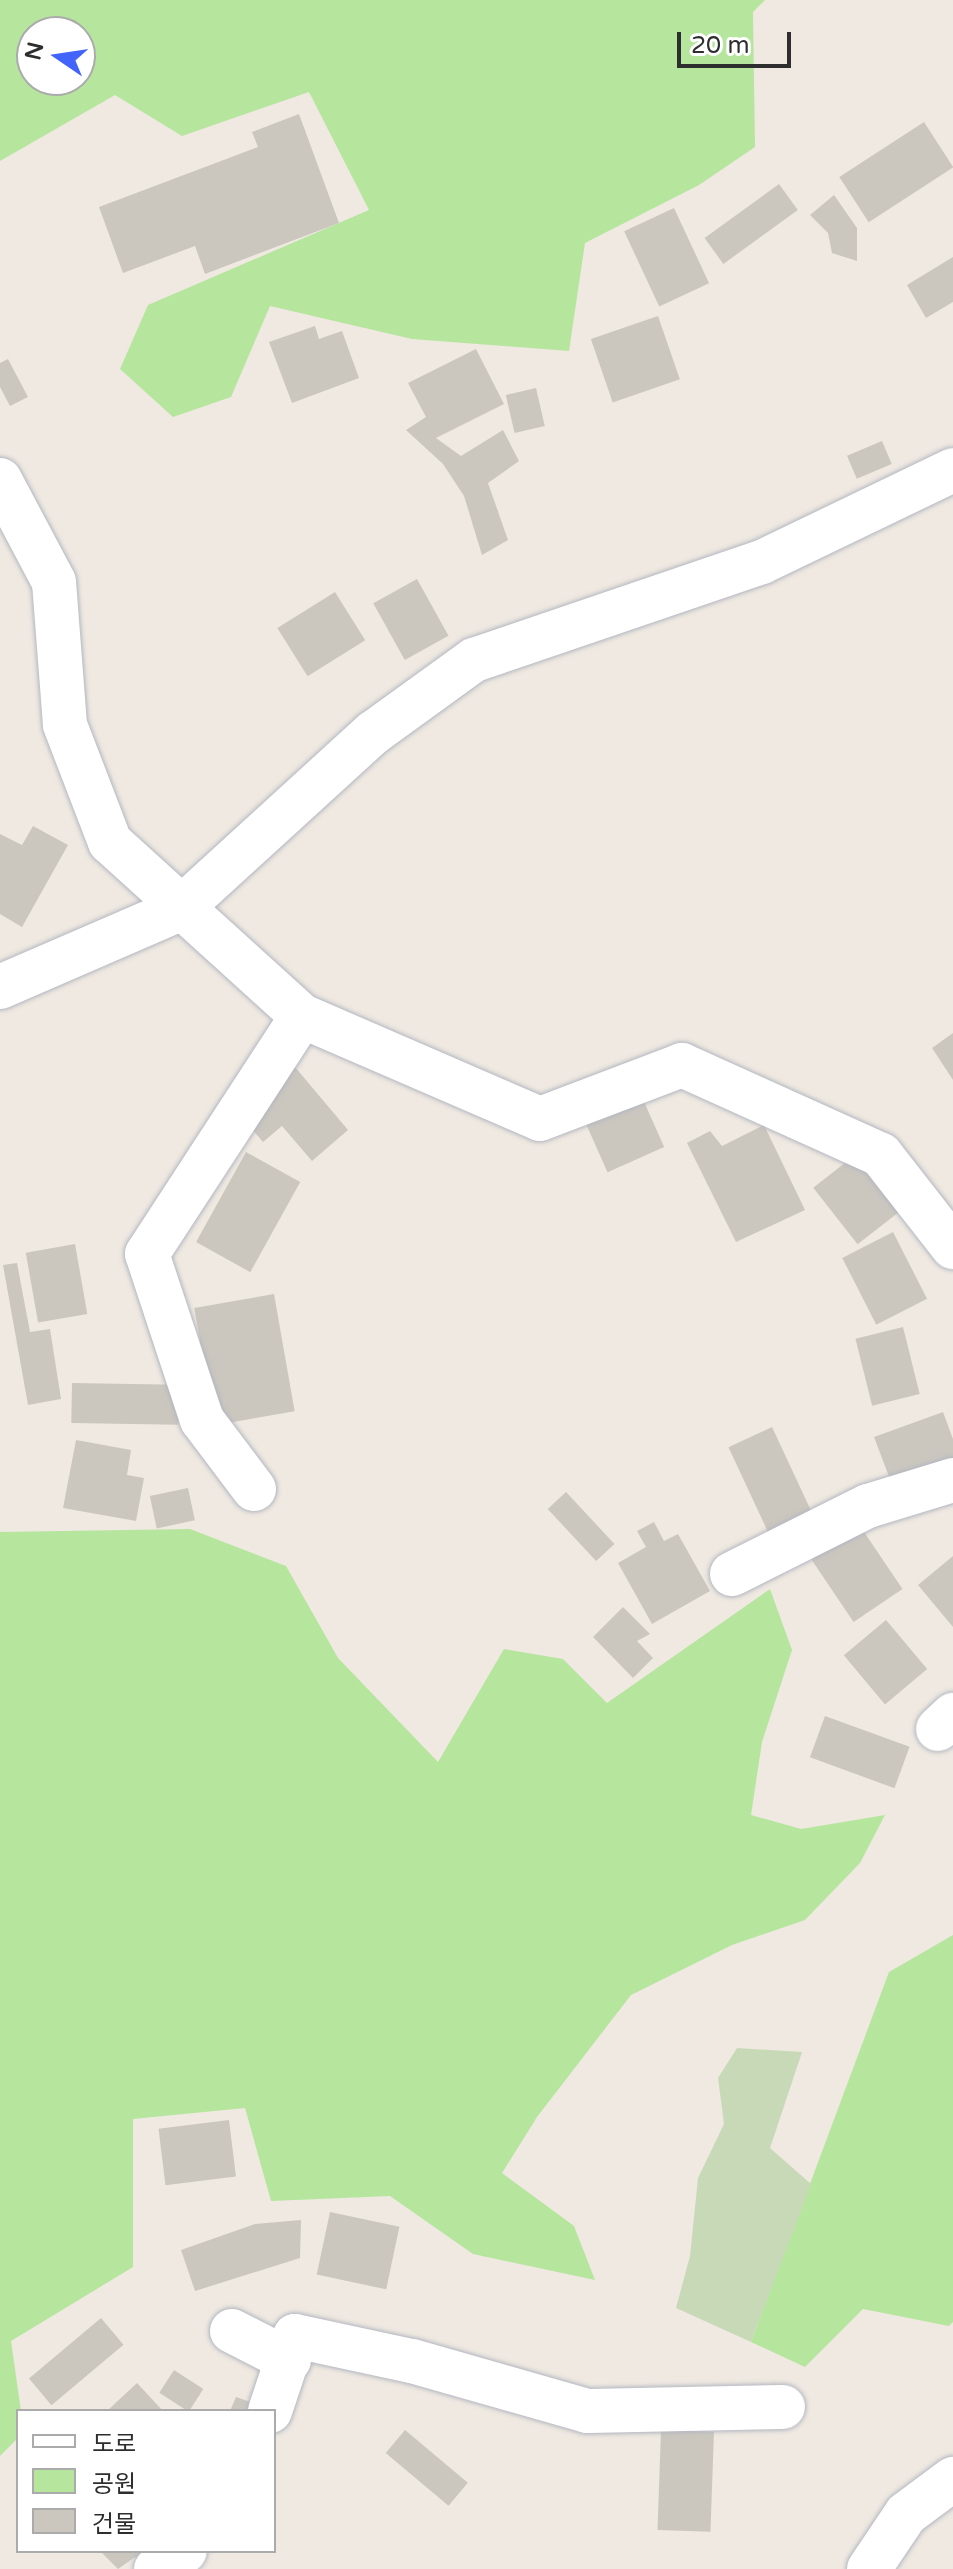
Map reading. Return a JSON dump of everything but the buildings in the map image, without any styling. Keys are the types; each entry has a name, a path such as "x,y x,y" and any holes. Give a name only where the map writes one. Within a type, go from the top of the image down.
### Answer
{"street":[{"path":"0,987 180,909 373,733 474,660 762,562 953,470"},
{"path":"0,480 54,582 65,725 110,842 180,909 302,1016 540,1119 682,1065 881,1155 953,1247"},
{"path":"254,1489 202,1420 147,1254 302,1016"},
{"path":"732,1574 868,1506 953,1480"},
{"path":"232,2331 289,2360"},
{"path":"271,2409 295,2336 412,2361 587,2411 783,2407"},
{"path":"869,2569 906,2514 953,2479"},
{"path":"156,2569 182,2553"}],"green space":[{"path":"0,0 765,0 753,12 755,147 699,185 585,243 569,351 412,339 270,306 231,397 173,417 120,369 148,305 369,210 309,92 182,136 115,95 0,161"},
{"path":"190,1529 286,1566 338,1658 438,1762 504,1649 563,1659 607,1703 770,1589 792,1650 762,1742 751,1815 801,1829 885,1815 860,1863 805,1920 732,1945 631,1995 537,2117 502,2173 574,2226 595,2280 473,2254 390,2196 271,2201 245,2108 133,2119 133,2267 11,2341 21,2409 16,2409 16,2440 0,2456 0,1532"},
{"path":"953,1935 953,2322 949,2326 863,2309 805,2367 751,2342 889,1972"},
{"path":"737,2048 802,2052 770,2148 811,2184 751,2342 676,2308 690,2256 698,2178 724,2124 718,2078"}]}
